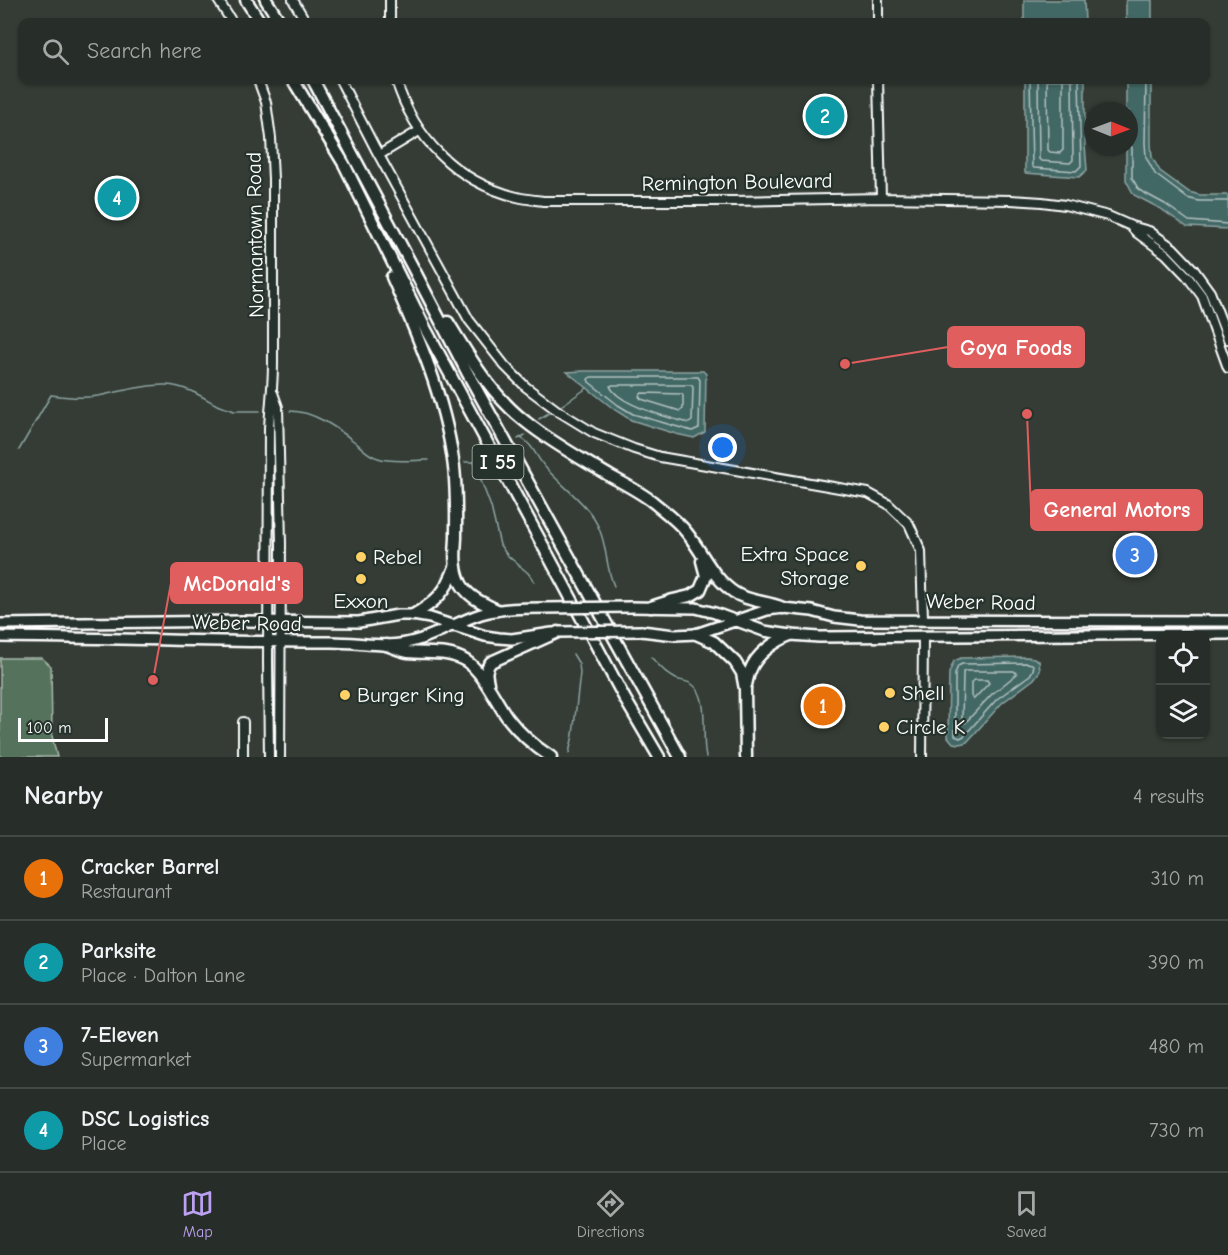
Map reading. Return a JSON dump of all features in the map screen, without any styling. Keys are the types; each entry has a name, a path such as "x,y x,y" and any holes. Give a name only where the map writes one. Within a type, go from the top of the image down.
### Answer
{"highway":[{"path":"246,0 257,18"},
{"path":"266,0 277,18"},
{"name":"I 55","path":"295,84 344,164 425,328 658,757"},
{"name":"I 55","path":"315,84 466,372 680,757"},
{"path":"344,164 423,348 445,419 454,462 455,567 459,580 465,590 480,602 497,610"},
{"path":"412,266 487,383 525,422 561,447 649,499 669,515 687,532 725,586 738,595 783,608"},
{"path":"651,607 690,596 700,590 706,576 697,548"},
{"path":"413,615 429,606 442,594 449,584 455,567"},
{"path":"491,692 486,667 491,662 558,632"},
{"path":"696,634 714,642 735,662 742,673 745,689 746,757"},
{"path":"745,689 754,663 772,645 791,635"},
{"path":"386,645 407,652 444,653 457,656 473,666 518,730 528,741 551,757"}],"main road":[{"name":"Weber Road","path":"0,637 348,642 386,645 409,643 497,610 629,607 696,608 764,631 847,638 1228,634"},
{"name":"Weber Road","path":"0,624 359,622 398,615 413,615 430,618 473,633 512,639 558,632 641,631 675,635 696,634 767,610 783,608 860,620 1228,621"}],"street":[{"path":"218,0 229,18"},
{"path":"293,0 304,18"},
{"path":"390,0 390,18"},
{"path":"878,0 878,18"},
{"name":"Normantown Road","path":"259,84 266,102 272,138 273,179 273,392 270,405 268,621 269,757"},
{"path":"342,84 469,320 505,366 526,387 558,411 594,433 660,457 868,493 888,504 909,524 921,551 923,619"},
{"name":"Remington Boulevard","path":"397,84 419,131 441,155 464,174 488,187 516,197 544,201 881,198 1042,202 1065,205 1108,216 1149,231 1173,248 1194,270 1210,292 1228,339"},
{"path":"878,84 881,198"},
{"path":"379,155 419,131"},
{"name":"Remington Boulevard","path":"1131,226 1166,254 1202,296 1228,368"},
{"name":"Normantown Road","path":"273,392 278,406 281,544 280,757"},
{"path":"922,757 923,637"},
{"path":"243,722 243,757"}],"green space":[{"path":"0,658 42,658 51,666 52,736 57,757 0,757"}],"water":[{"path":"1024,0 1084,0 1085,18 1024,18"},
{"path":"1126,0 1152,0 1152,18 1126,18"},
{"path":"1025,84 1085,84 1084,156 1086,156 1087,170 1079,177 1025,173"},
{"path":"1126,84 1151,84 1152,157 1160,171 1189,192 1200,195 1228,195 1228,229 1187,227 1161,209 1134,195 1126,180 1126,156 1138,156 1138,102 1126,102"},
{"path":"703,371 706,374 705,432 694,438 631,420 567,372"},
{"path":"1027,657 1039,661 1040,671 1034,679 1002,703 967,742 953,743 948,737 949,673 954,661 961,658"}],"waterway":[{"path":"19,450 51,395 92,397 141,387 166,385 187,389 234,411 260,411"},
{"path":"558,408 587,388"},
{"path":"290,411 308,414 325,421 366,452 383,460 429,460"},
{"path":"539,419 552,411"},
{"path":"518,439 525,435"},
{"path":"521,438 528,443 552,475 583,504 596,521 614,586"},
{"path":"465,462 475,462 483,458"},
{"path":"474,462 491,507 500,545 534,581"},
{"path":"569,753 580,673 579,664 573,654"},
{"path":"651,657 669,675 691,684 698,691 702,699 706,757"}],"place":[{"name":"Parksite","path":"825,116"},
{"name":"DSC Logistics","path":"117,198"},
{"name":"Goya Foods","path":"845,364"},
{"name":"General Motors","path":"1027,414"},
{"name":"7-Eleven","path":"1135,555"},
{"name":"Rebel","path":"361,557"},
{"name":"Extra Space Storage","path":"861,566"},
{"name":"Exxon","path":"361,579"},
{"name":"McDonald's","path":"153,680"},
{"name":"Shell","path":"890,693"},
{"name":"Burger King","path":"345,695"},
{"name":"Cracker Barrel","path":"823,706"},
{"name":"Circle K","path":"884,727"}]}
